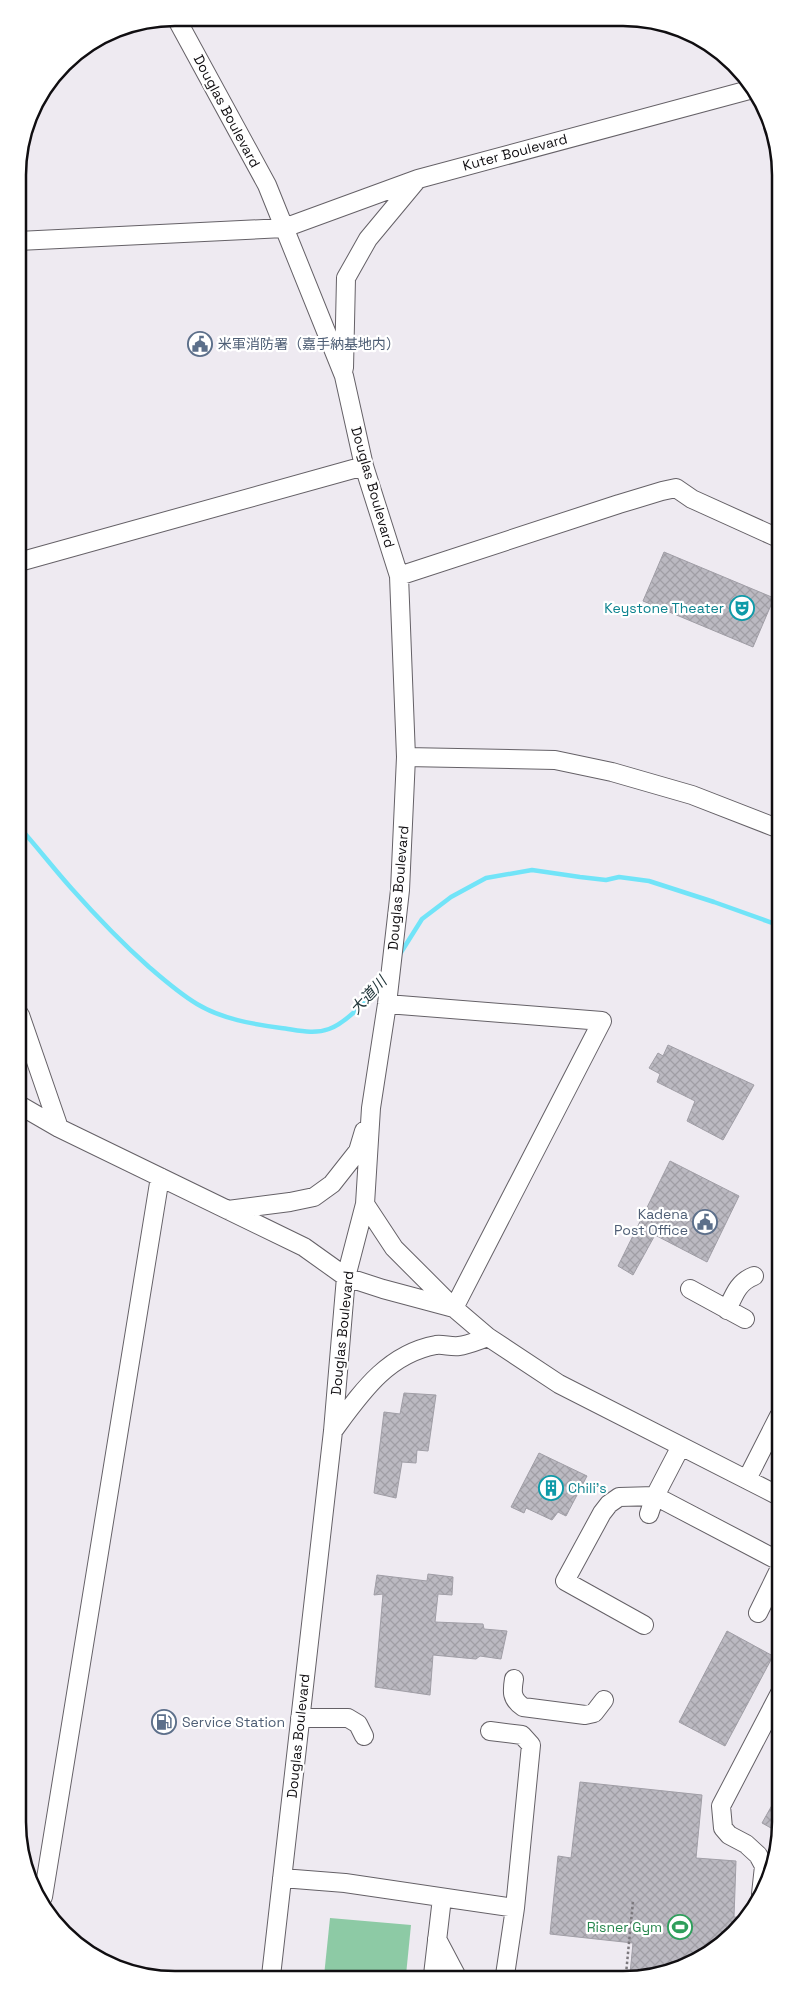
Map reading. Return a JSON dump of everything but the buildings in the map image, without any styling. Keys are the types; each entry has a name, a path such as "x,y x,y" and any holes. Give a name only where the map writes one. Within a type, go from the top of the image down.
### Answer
{"street":[{"name":"Douglas Boulevard","path":"180,26 267,185 344,376 364,466 399,576 406,757 400,890 387,1004 371,1108 365,1204 346,1277 333,1431 272,1971"},
{"name":"Kuter Boulevard","path":"27,241 284,228 418,179 745,91"},
{"path":"344,376 346,278 368,239 418,179"},
{"path":"27,560 364,466"},
{"path":"399,576 662,490 676,488 692,499 772,535"},
{"path":"406,757 555,760 612,772 692,795 772,826"},
{"path":"387,1004 602,1021 454,1308"},
{"path":"26,1034 59,1128"},
{"path":"228,1210 314,1197 332,1184 358,1151 371,1108"},
{"path":"26,1109 59,1128 304,1247 346,1277 383,1290 454,1308"},
{"path":"44,1892 160,1177"},
{"path":"365,1204 394,1248 454,1308 488,1337 559,1384 771,1492"},
{"path":"728,1310 738,1288 746,1279 754,1276"},
{"path":"690,1289 745,1319"},
{"path":"333,1431 371,1381 385,1368 403,1356 438,1344 459,1346 488,1337"},
{"path":"746,1478 771,1431"},
{"path":"649,1514 655,1496 681,1446"},
{"path":"644,1625 565,1581 609,1504 620,1498 655,1496 771,1557"},
{"path":"758,1613 771,1586"},
{"path":"514,1679 513,1697 523,1706 585,1715 594,1713 604,1700"},
{"path":"764,1869 758,1855 746,1844 729,1835 723,1828 721,1806 771,1710"},
{"path":"300,1718 348,1718 358,1724 364,1736"},
{"path":"490,1732 522,1735 530,1745 515,1908 506,1971"},
{"path":"282,1878 345,1883 515,1908"},
{"path":"433,1971 442,1898"},
{"path":"437,1939 454,1971"}],"path":[{"path":"626,1971 633,1901"}],"green space":[{"path":"330,1918 411,1925 406,1971 325,1971"}],"waterway":[{"name":"大道川","path":"27,836 81,899 149,967 178,991 197,1004 217,1014 259,1025 305,1032 323,1031 343,1021 383,982"},
{"name":"大道川","path":"400,954 422,919 451,897 486,878 532,870 606,880 619,877 649,881 772,923"}],"place":[{"name":"米軍消防署（嘉手納基地内）","path":"200,344"},
{"name":"Keystone Theater","path":"742,608"},
{"name":"Kadena Post Office","path":"705,1222"},
{"name":"Chili's","path":"551,1488"},
{"name":"Service Station","path":"164,1722"},
{"name":"Risner Gym","path":"680,1927"}]}
